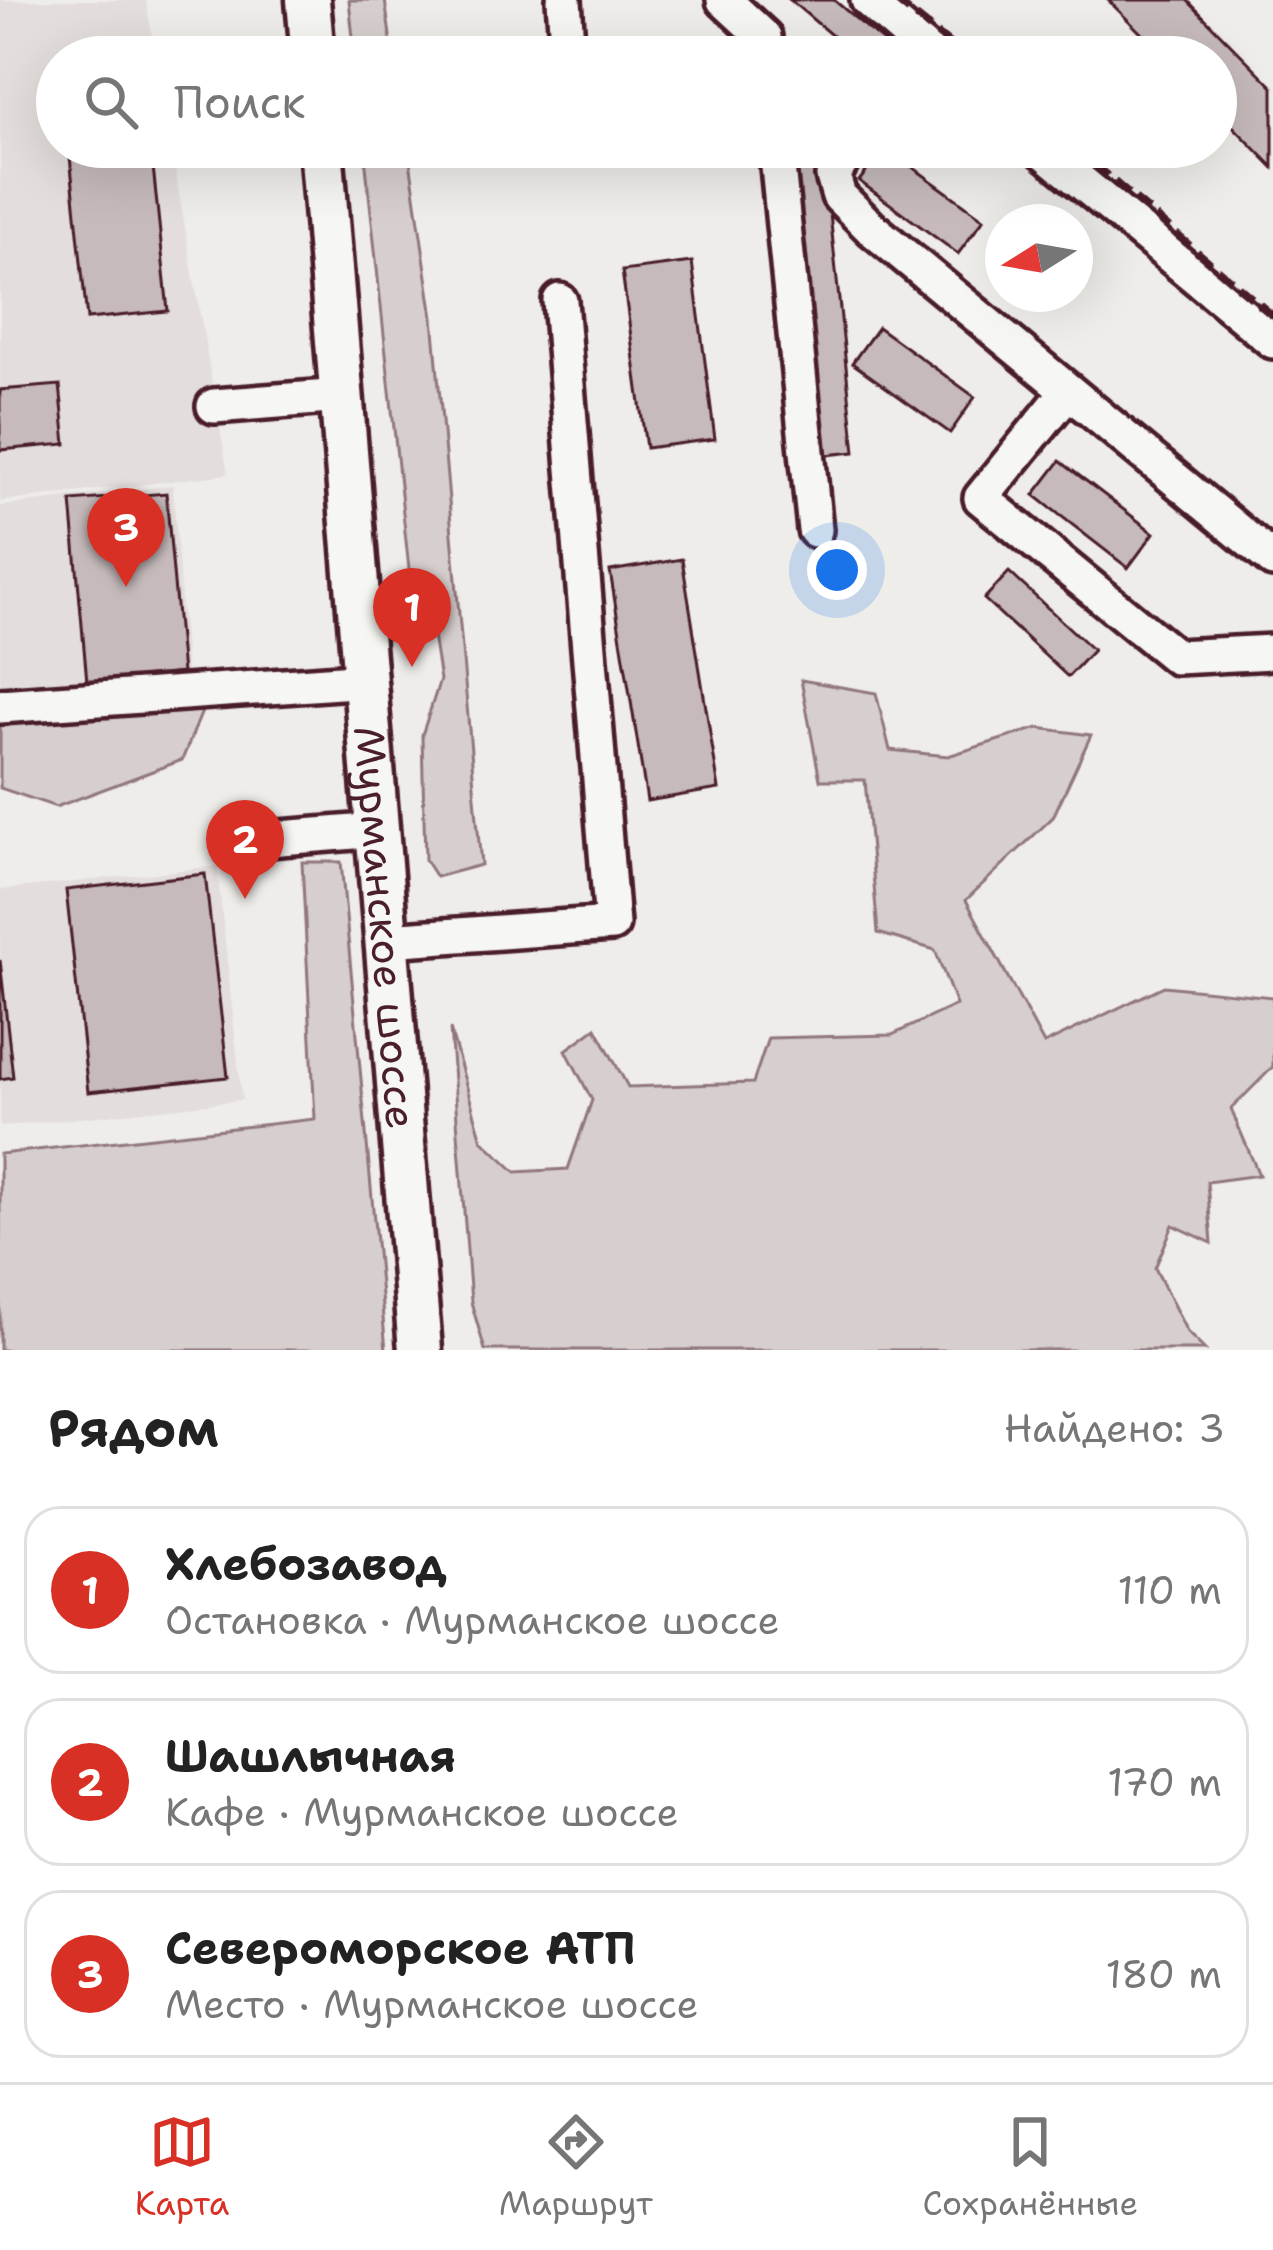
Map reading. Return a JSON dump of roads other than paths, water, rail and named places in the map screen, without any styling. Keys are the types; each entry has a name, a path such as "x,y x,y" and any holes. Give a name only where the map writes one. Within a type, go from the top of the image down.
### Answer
{"main road":[{"path":"308,0 312,36"},
{"name":"Мурманское шоссе","path":"323,168 420,1350"}],"lane":[{"path":"564,0 567,36"},
{"path":"724,0 760,36"},
{"path":"868,0 910,36"},
{"path":"778,168 815,530"},
{"path":"838,168 833,176 839,196 1273,560"},
{"path":"1064,168 1273,341"},
{"path":"388,940 611,924 560,301"},
{"path":"1068,391 981,498 1176,657 1273,652"},
{"path":"214,406 342,396"},
{"path":"0,706 368,680"},
{"path":"268,839 379,830"}],"railway":[{"path":"895,0 940,36"},
{"path":"1098,168 1273,316"}],"place":[{"name":"Североморское АТП","path":"126,587"},
{"name":"Хлебозавод","path":"412,667"},
{"name":"Шашлычная","path":"245,899"}]}
